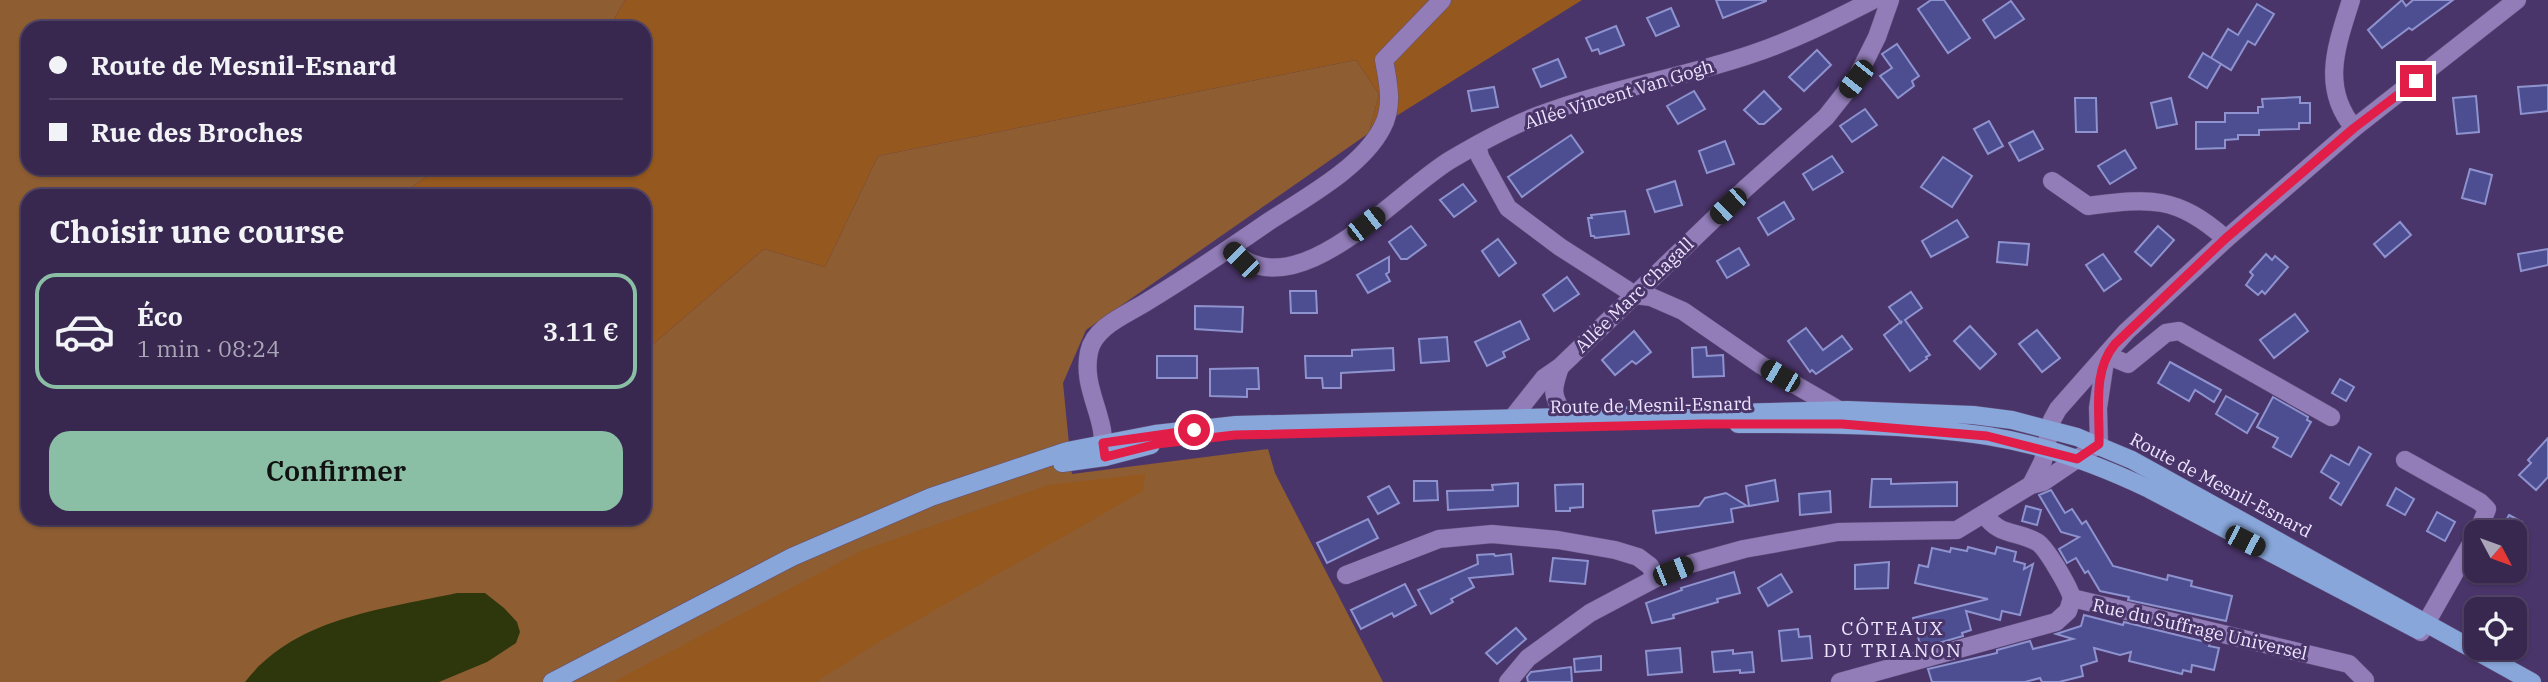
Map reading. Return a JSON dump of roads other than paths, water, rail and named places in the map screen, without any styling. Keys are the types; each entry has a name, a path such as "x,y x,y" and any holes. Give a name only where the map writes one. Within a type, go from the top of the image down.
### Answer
{"main road":[{"name":"Route de Mesnil-Esnard","path":"1104,450 1155,434 1236,425 1839,410 1973,415 2051,428 2099,444 2251,524 2424,627"},
{"name":"Route de Mesnil-Esnard","path":"1104,450 1235,435 1704,424 1842,424 1987,436 2077,459 2150,489 2424,627 2517,678"},
{"path":"552,682 832,538 931,497 1012,471 1104,450"}],"street":[{"path":"1104,450 1101,428 1089,390 1089,351 1096,337 1122,316 1231,249 1293,206 1341,172 1373,142 1383,127 1389,108 1389,85 1384,60 1442,0"},
{"name":"Allée Vincent Van Gogh","path":"1231,249 1243,261 1267,267 1286,267 1306,260 1345,240 1448,161 1537,116 1750,55 1791,39 1873,0"},
{"name":"Allée Marc Chagall","path":"1514,418 1544,378 1560,367 1826,117 1856,79 1877,37 1890,0"},
{"path":"2351,0 2333,57 2338,96 2348,121 2354,128"},
{"path":"2031,485 2046,450 2052,420 2058,409 2126,332 2225,239 2354,128 2516,0"},
{"path":"1477,145 1480,157 1508,208 1560,247 1634,295 1651,297 1683,311 1761,365 1839,410"},
{"path":"2052,181 2088,206 2140,200 2170,205 2195,216 2225,239"},
{"path":"2106,355 2128,364 2166,333 2179,331 2331,417"},
{"path":"1508,682 1528,658 1590,612 1656,578 1720,554 1795,538 1858,531 1949,531 1964,527 2031,485 2043,482 2099,444 2098,408 2106,355"},
{"path":"1560,367 1553,394 1565,416"},
{"path":"2405,460 2480,502 2487,509 2482,520"},
{"name":"Rue du Suffrage Universel","path":"1984,514 2003,531 2034,541 2042,547 2072,598 2349,664 2365,681"},
{"path":"1346,575 1438,539 1492,534 1558,540 1615,550 1638,557 1650,566 1656,578"},
{"path":"2424,627 2464,556"},
{"path":"1840,682 2056,622 2068,611 2072,598"}],"district":[{"name":"CÔTEAUX DU TRIANON","path":"1893,639"}]}
